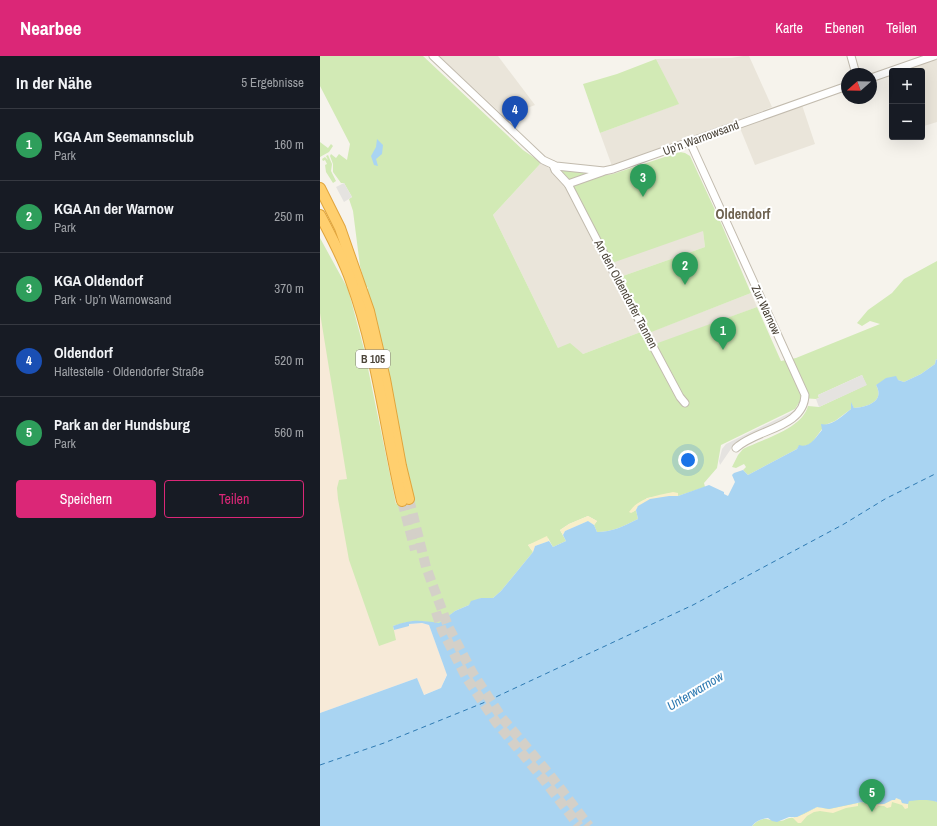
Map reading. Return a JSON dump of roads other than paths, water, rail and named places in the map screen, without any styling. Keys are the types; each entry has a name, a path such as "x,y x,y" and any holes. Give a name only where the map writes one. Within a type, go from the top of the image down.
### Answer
{"highway":[{"name":"B 105","path":"320,188 340,228 368,311 385,379 406,500 394,467 374,363 363,320 351,282 320,215"}],"street":[{"path":"434,56 537,155 553,165"},
{"path":"851,56 854,68"},
{"path":"877,76 934,56"},
{"name":"Up’n Warnowsand","path":"553,165 604,171 613,169 841,88"},
{"name":"Zur Warnow","path":"690,142 805,395 802,408 796,416 784,424 750,439 736,448"},
{"name":"An den Oldendorfer Tannen","path":"553,165 555,170 568,184 680,397 685,403"},
{"path":"568,184 604,171"}],"water":[{"path":"377,139 383,145 382,154 376,159 378,166 374,165 371,156 376,147"},
{"name":"Unterwarnow","path":"936,359 937,802 916,800 909,801 908,804 902,803 901,800 896,798 895,800 884,804 862,802 829,809 817,807 797,817 789,817 777,822 765,818 752,826 320,826 320,713 417,678 424,695 441,688 447,675 429,625 422,623 409,624 409,626 394,630 393,626 405,622 416,621 439,623 455,611 469,605 471,601 481,598 493,598 501,591 533,552 535,546 549,541 553,547 566,541 563,535 565,531 588,521 594,525 597,532 613,530 638,519 636,510 638,506 650,499 678,496 709,485 724,492 724,494 728,496 735,482 732,475 734,473 743,470 748,475 797,449 799,445 803,446 809,444 822,430 821,424 829,424 841,417 851,409 851,402 854,408 869,405 874,402 878,395 876,385 886,378 896,376 898,380 904,382 921,374 935,364"}],"tunnel":[{"path":"409,499 426,567 448,626 472,672 502,718 550,775 589,826"},
{"path":"402,501 415,550"},
{"path":"436,612 442,630 466,677 496,722 544,780 579,826"}],"place":[{"name":"Oldendorf","path":"515,129"},
{"name":"KGA Oldendorf","path":"643,197"},
{"name":"KGA An der Warnow","path":"685,285"},
{"name":"KGA Am Seemannsclub","path":"723,350"},
{"name":"Park an der Hundsburg","path":"872,812"}],"district":[{"name":"Oldendorf","path":"743,214"}]}
